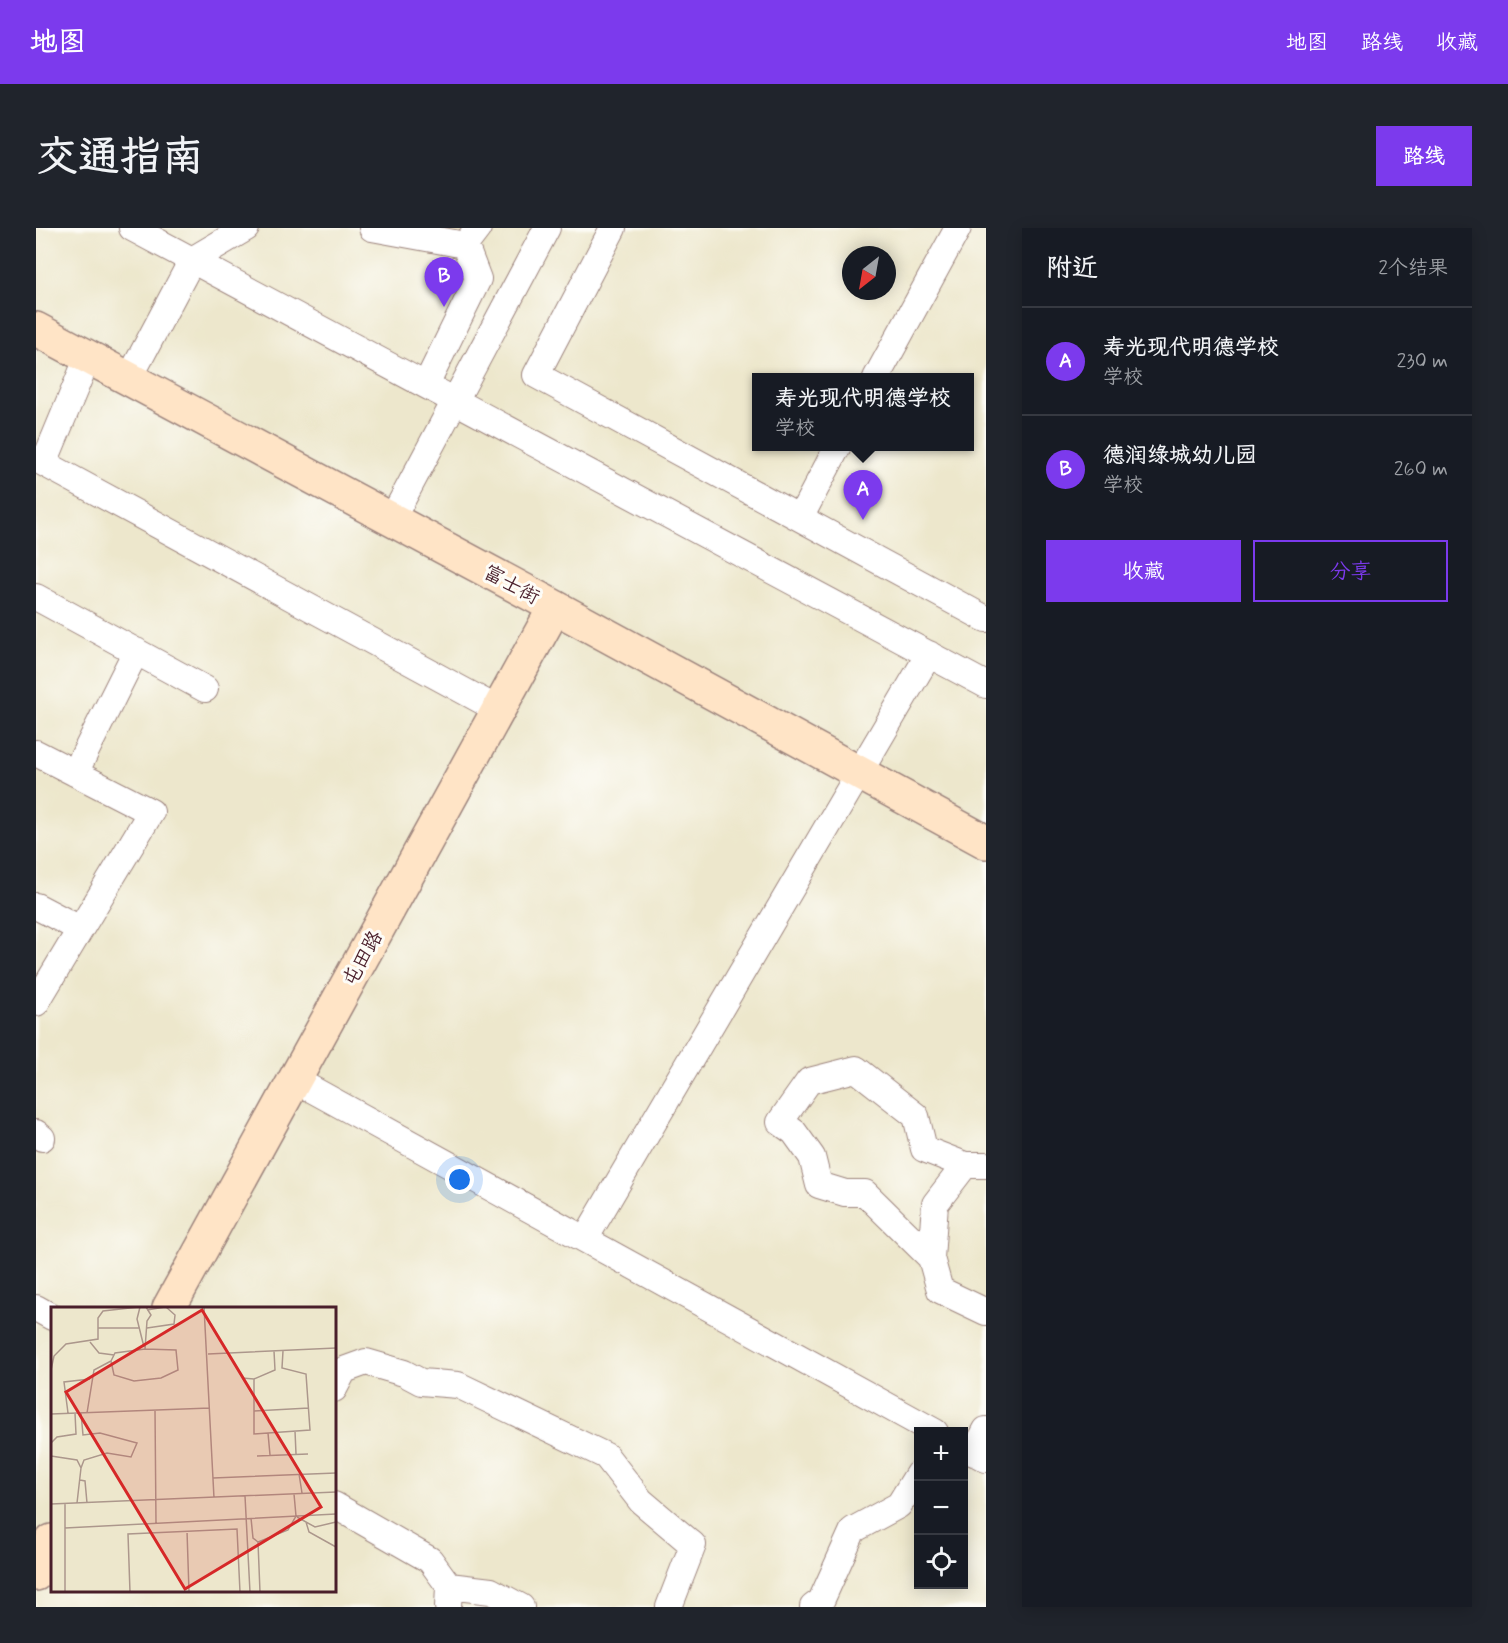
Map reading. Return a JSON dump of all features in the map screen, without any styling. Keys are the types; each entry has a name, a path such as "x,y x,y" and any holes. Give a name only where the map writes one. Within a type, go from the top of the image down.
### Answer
{"street":[{"path":"132,228 986,685"},
{"path":"174,228 192,260"},
{"path":"129,379 192,260 246,228"},
{"path":"372,228 471,236 478,279 426,385"},
{"path":"392,519 547,228"},
{"path":"613,228 536,375 986,618"},
{"path":"879,373 958,228"},
{"name":"富士街","path":"36,329 555,607 986,842"},
{"path":"88,357 40,461 499,710"},
{"path":"800,518 836,451"},
{"path":"36,597 205,689"},
{"name":"屯田路","path":"170,1307 555,607"},
{"path":"75,774 136,651"},
{"path":"585,1239 929,654"},
{"path":"36,753 151,812 36,1003"},
{"path":"36,906 80,929"},
{"path":"931,1258 865,1193 845,1193 819,1185 812,1157 794,1132 780,1122 810,1081 856,1070 915,1116 924,1149 975,1165 935,1204 931,1258 940,1290 986,1312"},
{"path":"295,1080 929,1427"},
{"path":"36,1308 51,1316"},
{"path":"336,1385 344,1370 366,1362 404,1373 421,1382 458,1385 606,1456 641,1501 693,1545 669,1607"},
{"path":"975,1453 986,1430"},
{"path":"823,1605 853,1530 899,1505 914,1481"},
{"path":"336,1506 430,1560 449,1597"},
{"path":"36,1574 51,1543"},
{"path":"433,1607 449,1597 491,1591 521,1607"}],"place":[{"name":"德润绿城幼儿园","path":"444,307"},
{"name":"寿光现代明德学校","path":"863,520"}]}
